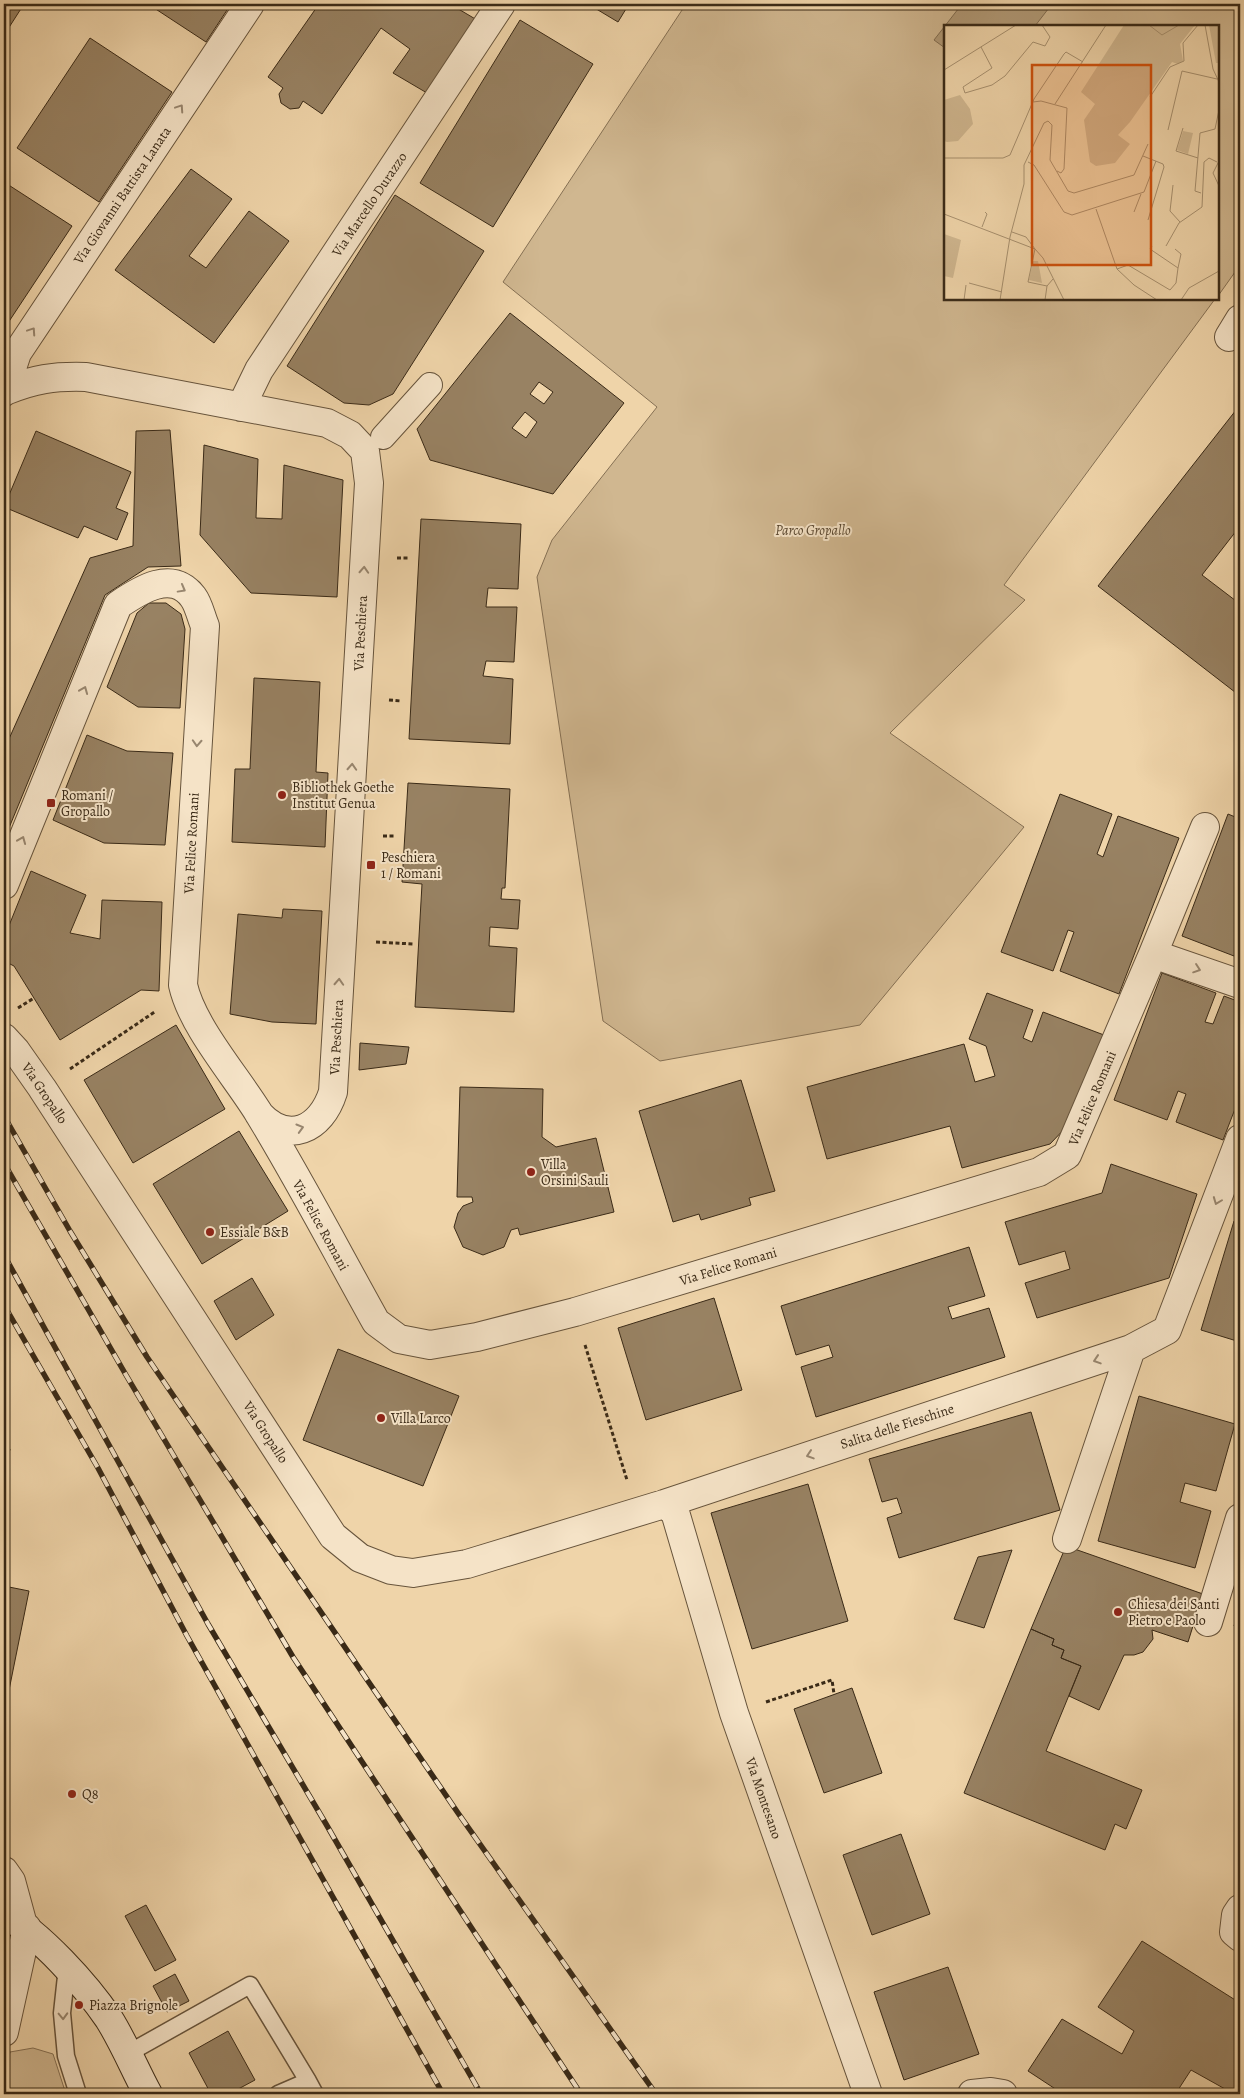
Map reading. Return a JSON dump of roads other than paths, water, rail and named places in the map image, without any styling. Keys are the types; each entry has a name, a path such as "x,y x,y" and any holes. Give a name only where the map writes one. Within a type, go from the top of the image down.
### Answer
{"street":[{"name":"Via Giovanni Battista Lanata","path":"4,391 17,353 250,4"},
{"name":"Via Marcello Durazzo","path":"241,407 259,370 501,4"},
{"name":"Via Peschiera","path":"4,391 30,380 57,376 86,377 326,422 350,435 365,451 369,483 332,1092 323,1115 306,1128 297,1131 286,1131 270,1125 258,1113"},
{"path":"383,437 430,385"},
{"name":"Via Felice Romani","path":"4,885 118,605 143,588 150,586 166,582 184,588 194,598 205,626 183,985 186,997 207,1035 258,1113 376,1322 398,1339 430,1345 477,1337 575,1312 1039,1172 1067,1155 1205,827"},
{"path":"1153,954 1240,984"},
{"name":"Via Gropallo","path":"8,1025 16,1051 333,1536 360,1558 391,1570 413,1573 467,1564 664,1504"},
{"name":"Salita delle Fieschine","path":"664,1504 1131,1349 1167,1330 1240,1139"},
{"path":"1067,1540 1131,1349"},
{"name":"Via Montesano","path":"664,1504 675,1512 734,1714 868,2094"},
{"path":"1208,1622 1240,1518"},
{"path":"4,1871 11,1881 18,1923 4,2032"},
{"path":"1240,1909 1236,1915 1234,1932 1240,1937"},
{"path":"18,1923 66,1967 109,2019 148,2094"},
{"path":"972,2094 990,2092 1003,2094"}],"lane":[{"path":"66,1967 62,2013 66,2056 78,2094"},
{"path":"127,2054 250,1985 312,2087 278,2094"}],"railway":[{"path":"4,1116 70,1231 147,1357 458,1813 656,2094"},
{"path":"4,1163 126,1375 293,1657 581,2094"},
{"path":"4,1255 208,1624 326,1824 481,2094"},
{"path":"4,1305 98,1468 187,1636 443,2094"}],"place":[{"name":"Bibliothek Goethe Institut Genua","path":"282,795"},
{"name":"Romani / Gropallo","path":"51,803"},
{"name":"Peschiera 1 / Romani","path":"371,865"},
{"name":"Villa Orsini Sauli","path":"531,1172"},
{"name":"Essiale B&B","path":"210,1232"},
{"name":"Villa Larco","path":"381,1418"},
{"name":"Chiesa dei Santi Pietro e Paolo","path":"1118,1612"},
{"name":"Q8","path":"72,1794"},
{"name":"Piazza Brignole","path":"79,2005"}],"park label":[{"name":"Parco Gropallo","path":"813,530"}]}
